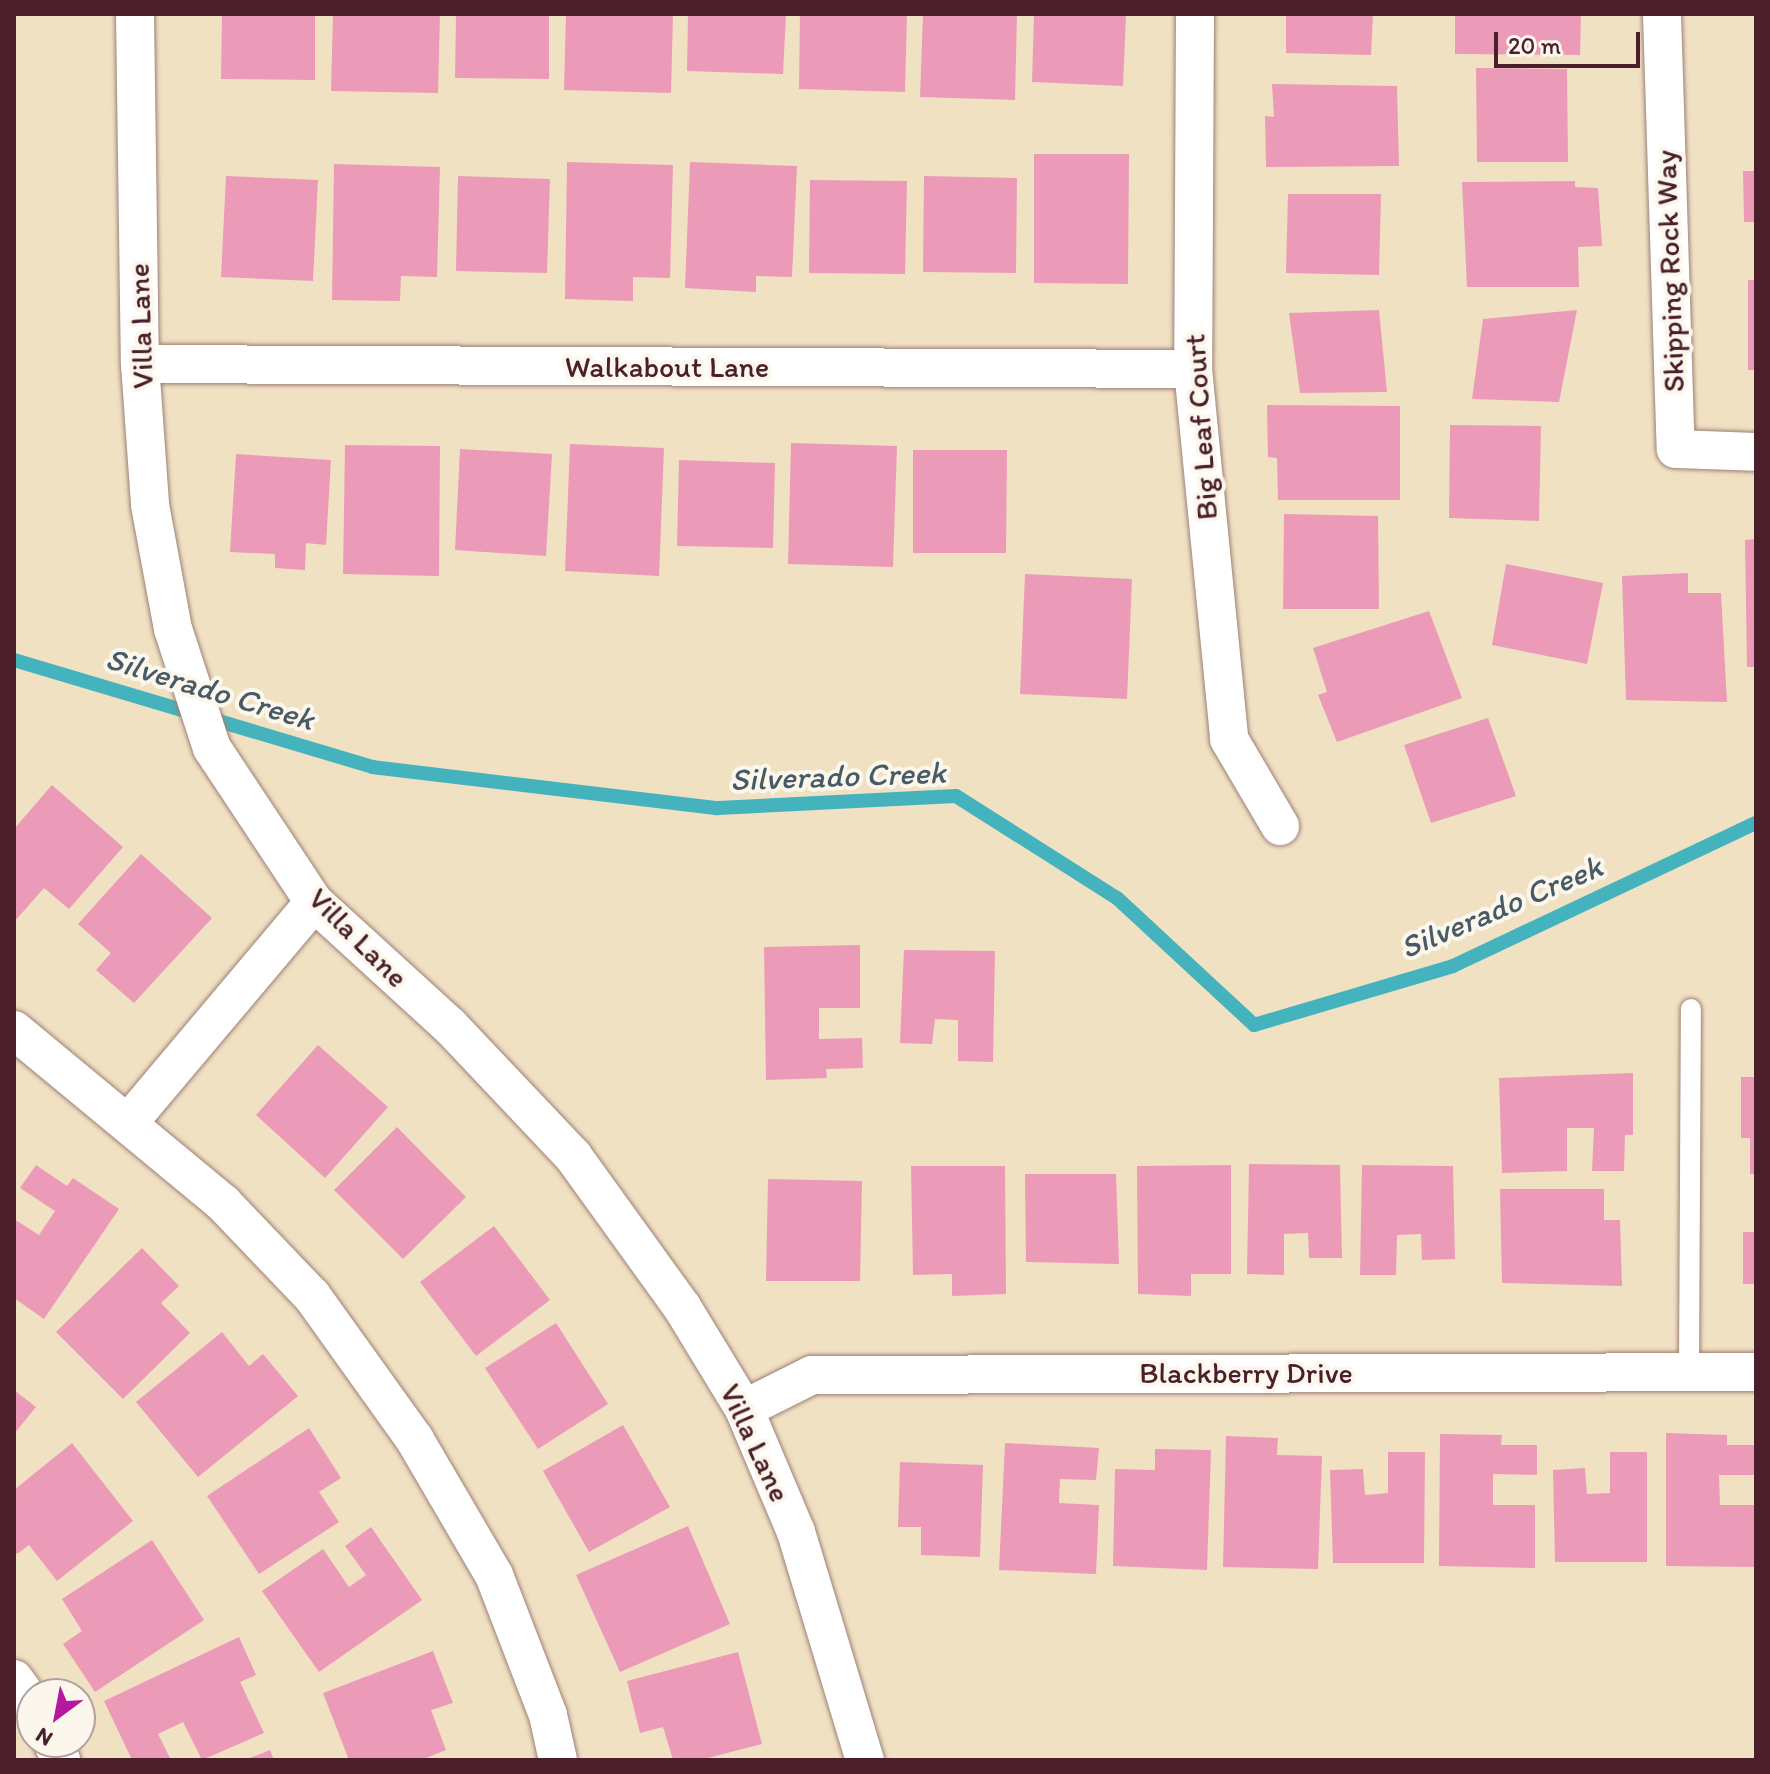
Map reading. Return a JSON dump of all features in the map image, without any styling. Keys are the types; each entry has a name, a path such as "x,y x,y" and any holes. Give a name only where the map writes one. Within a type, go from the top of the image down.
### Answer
{"street":[{"name":"Villa Lane","path":"135,14 140,364 150,505 173,629 212,748 314,902 450,1026 573,1156 682,1307 744,1409 796,1532 865,1760"},
{"name":"Big Leaf Court","path":"1195,14 1193,369 1229,739 1280,826"},
{"name":"Skipping Rock Way","path":"1662,14 1676,449 1756,452"},
{"name":"Walkabout Lane","path":"140,364 1193,369"},
{"path":"129,1122 314,902"},
{"path":"14,1030 129,1122 224,1204 312,1296 415,1440 494,1575 548,1715 558,1760"},
{"name":"Blackberry Drive","path":"744,1409 812,1375 1756,1372"}],"lane":[{"path":"1689,1370 1691,1009"}],"building":[{"path":"222,14 315,14 315,80 221,79"},
{"path":"333,14 440,14 438,93 331,91"},
{"path":"456,14 549,14 549,79 455,78"},
{"path":"566,14 673,14 671,93 564,90"},
{"path":"688,14 786,14 783,74 687,71"},
{"path":"800,14 907,14 905,92 799,89"},
{"path":"923,14 1017,14 1015,100 920,97"},
{"path":"1034,14 1126,14 1123,86 1032,82"},
{"path":"1286,14 1373,14 1371,55 1286,53"},
{"path":"1455,14 1581,14 1580,55 1455,54"},
{"path":"1476,68 1567,69 1568,162 1477,162"},
{"path":"1272,84 1397,86 1399,166 1266,167 1265,116 1274,117"},
{"path":"1034,154 1129,154 1128,284 1034,283"},
{"path":"567,162 673,165 670,278 633,277 633,301 565,299"},
{"path":"690,162 797,166 792,277 756,276 756,292 685,288"},
{"path":"334,164 440,167 437,277 401,276 400,301 332,300"},
{"path":"1743,171 1756,171 1756,222 1744,222"},
{"path":"226,176 318,180 313,281 221,277"},
{"path":"458,176 550,179 547,273 456,271"},
{"path":"924,176 1017,178 1016,273 923,272"},
{"path":"810,180 907,181 905,274 809,273"},
{"path":"1575,181 1575,187 1598,188 1602,246 1578,247 1579,287 1467,287 1462,182"},
{"path":"1288,194 1381,194 1379,275 1286,273"},
{"path":"1748,280 1756,280 1756,370 1748,370"},
{"path":"1379,310 1387,392 1300,393 1289,313"},
{"path":"1577,310 1559,402 1472,399 1483,319"},
{"path":"1267,405 1400,406 1400,500 1278,500 1277,458 1268,457"},
{"path":"1450,425 1541,426 1539,521 1449,518"},
{"path":"791,443 897,446 893,567 788,564"},
{"path":"570,444 664,448 659,576 565,571"},
{"path":"345,445 440,446 439,576 343,574"},
{"path":"460,449 552,454 546,556 455,550"},
{"path":"913,450 1007,450 1006,553 913,553"},
{"path":"236,454 331,460 326,545 306,543 305,570 275,568 275,554 230,552"},
{"path":"679,460 775,463 773,548 677,546"},
{"path":"1284,514 1378,516 1379,609 1283,609"},
{"path":"1756,539 1756,667 1747,667 1745,540"},
{"path":"1506,564 1603,583 1587,664 1492,645"},
{"path":"1688,573 1688,593 1721,593 1727,702 1626,700 1622,576"},
{"path":"1025,574 1132,579 1127,699 1020,694"},
{"path":"1429,611 1462,698 1337,742 1318,695 1327,692 1313,648"},
{"path":"1488,718 1516,796 1431,823 1404,745"},
{"path":"52,785 123,847 69,909 44,888 14,922 14,829"},
{"path":"141,854 212,918 134,1003 96,970 111,953 78,924"},
{"path":"860,945 860,1008 819,1008 819,1039 862,1038 863,1068 826,1069 827,1078 766,1080 764,947"},
{"path":"904,950 995,951 993,1062 958,1061 958,1020 935,1019 932,1044 900,1043"},
{"path":"318,1045 388,1107 325,1178 256,1115"},
{"path":"1633,1073 1633,1135 1625,1135 1624,1171 1592,1171 1594,1128 1567,1128 1567,1171 1502,1173 1499,1078"},
{"path":"1741,1077 1756,1077 1756,1174 1750,1174 1750,1138 1741,1138"},
{"path":"397,1127 466,1197 403,1259 334,1190"},
{"path":"1249,1164 1340,1165 1342,1258 1309,1258 1308,1233 1284,1234 1284,1275 1247,1274"},
{"path":"36,1165 67,1186 73,1178 119,1209 44,1319 14,1298 14,1219 39,1235 55,1211 20,1188"},
{"path":"1231,1165 1231,1274 1191,1274 1191,1296 1138,1294 1137,1166"},
{"path":"1362,1165 1453,1166 1455,1259 1422,1260 1421,1234 1397,1235 1396,1275 1360,1275"},
{"path":"911,1166 1005,1166 1006,1294 952,1296 952,1274 913,1275"},
{"path":"1025,1174 1116,1174 1119,1264 1026,1262"},
{"path":"768,1179 862,1181 860,1281 766,1281"},
{"path":"1500,1189 1604,1189 1604,1220 1620,1220 1622,1286 1502,1283"},
{"path":"494,1226 550,1300 476,1356 420,1282"},
{"path":"1743,1232 1756,1232 1756,1284 1743,1284"},
{"path":"142,1248 179,1286 161,1303 190,1333 123,1399 56,1332"},
{"path":"556,1323 608,1404 538,1449 485,1368"},
{"path":"222,1332 249,1366 263,1354 298,1396 198,1477 136,1402"},
{"path":"14,1390 36,1407 14,1434"},
{"path":"623,1425 670,1507 589,1552 543,1471"},
{"path":"309,1428 341,1478 319,1492 339,1522 259,1574 207,1496"},
{"path":"1666,1433 1727,1435 1727,1445 1756,1445 1756,1475 1719,1475 1720,1505 1756,1505 1756,1567 1666,1566"},
{"path":"1440,1434 1502,1435 1501,1445 1537,1445 1537,1475 1493,1474 1493,1505 1535,1505 1535,1568 1439,1566"},
{"path":"1226,1436 1278,1438 1277,1455 1322,1456 1318,1569 1223,1567"},
{"path":"72,1443 133,1521 57,1581 29,1545 17,1554 14,1550 14,1490"},
{"path":"1005,1443 1099,1448 1096,1480 1060,1479 1059,1503 1099,1505 1096,1574 999,1570"},
{"path":"1155,1449 1211,1450 1207,1570 1113,1566 1115,1469 1155,1470"},
{"path":"1388,1452 1425,1452 1424,1563 1333,1563 1330,1470 1363,1469 1365,1495 1388,1493"},
{"path":"1610,1452 1647,1452 1647,1562 1555,1562 1553,1470 1585,1468 1587,1494 1610,1493"},
{"path":"900,1462 983,1465 980,1557 921,1555 921,1527 898,1527"},
{"path":"688,1526 730,1624 620,1672 576,1575"},
{"path":"371,1527 422,1600 319,1672 262,1591 323,1549 349,1587 366,1575 345,1546"},
{"path":"152,1540 204,1620 96,1691 96,1678 86,1678 63,1644 82,1631 62,1599"},
{"path":"239,1637 256,1675 240,1682 264,1733 202,1760 183,1722 158,1734 171,1760 132,1760 104,1701"},
{"path":"433,1651 453,1703 431,1710 446,1750 421,1760 349,1760 323,1693"},
{"path":"738,1652 762,1744 700,1760 673,1760 663,1727 640,1733 627,1681"},
{"path":"270,1750 274,1760 245,1760"}],"waterway":[{"name":"Silverado Creek","path":"14,660 372,767 718,808 956,796 1117,898 1254,1025 1453,966 1756,823"}]}
